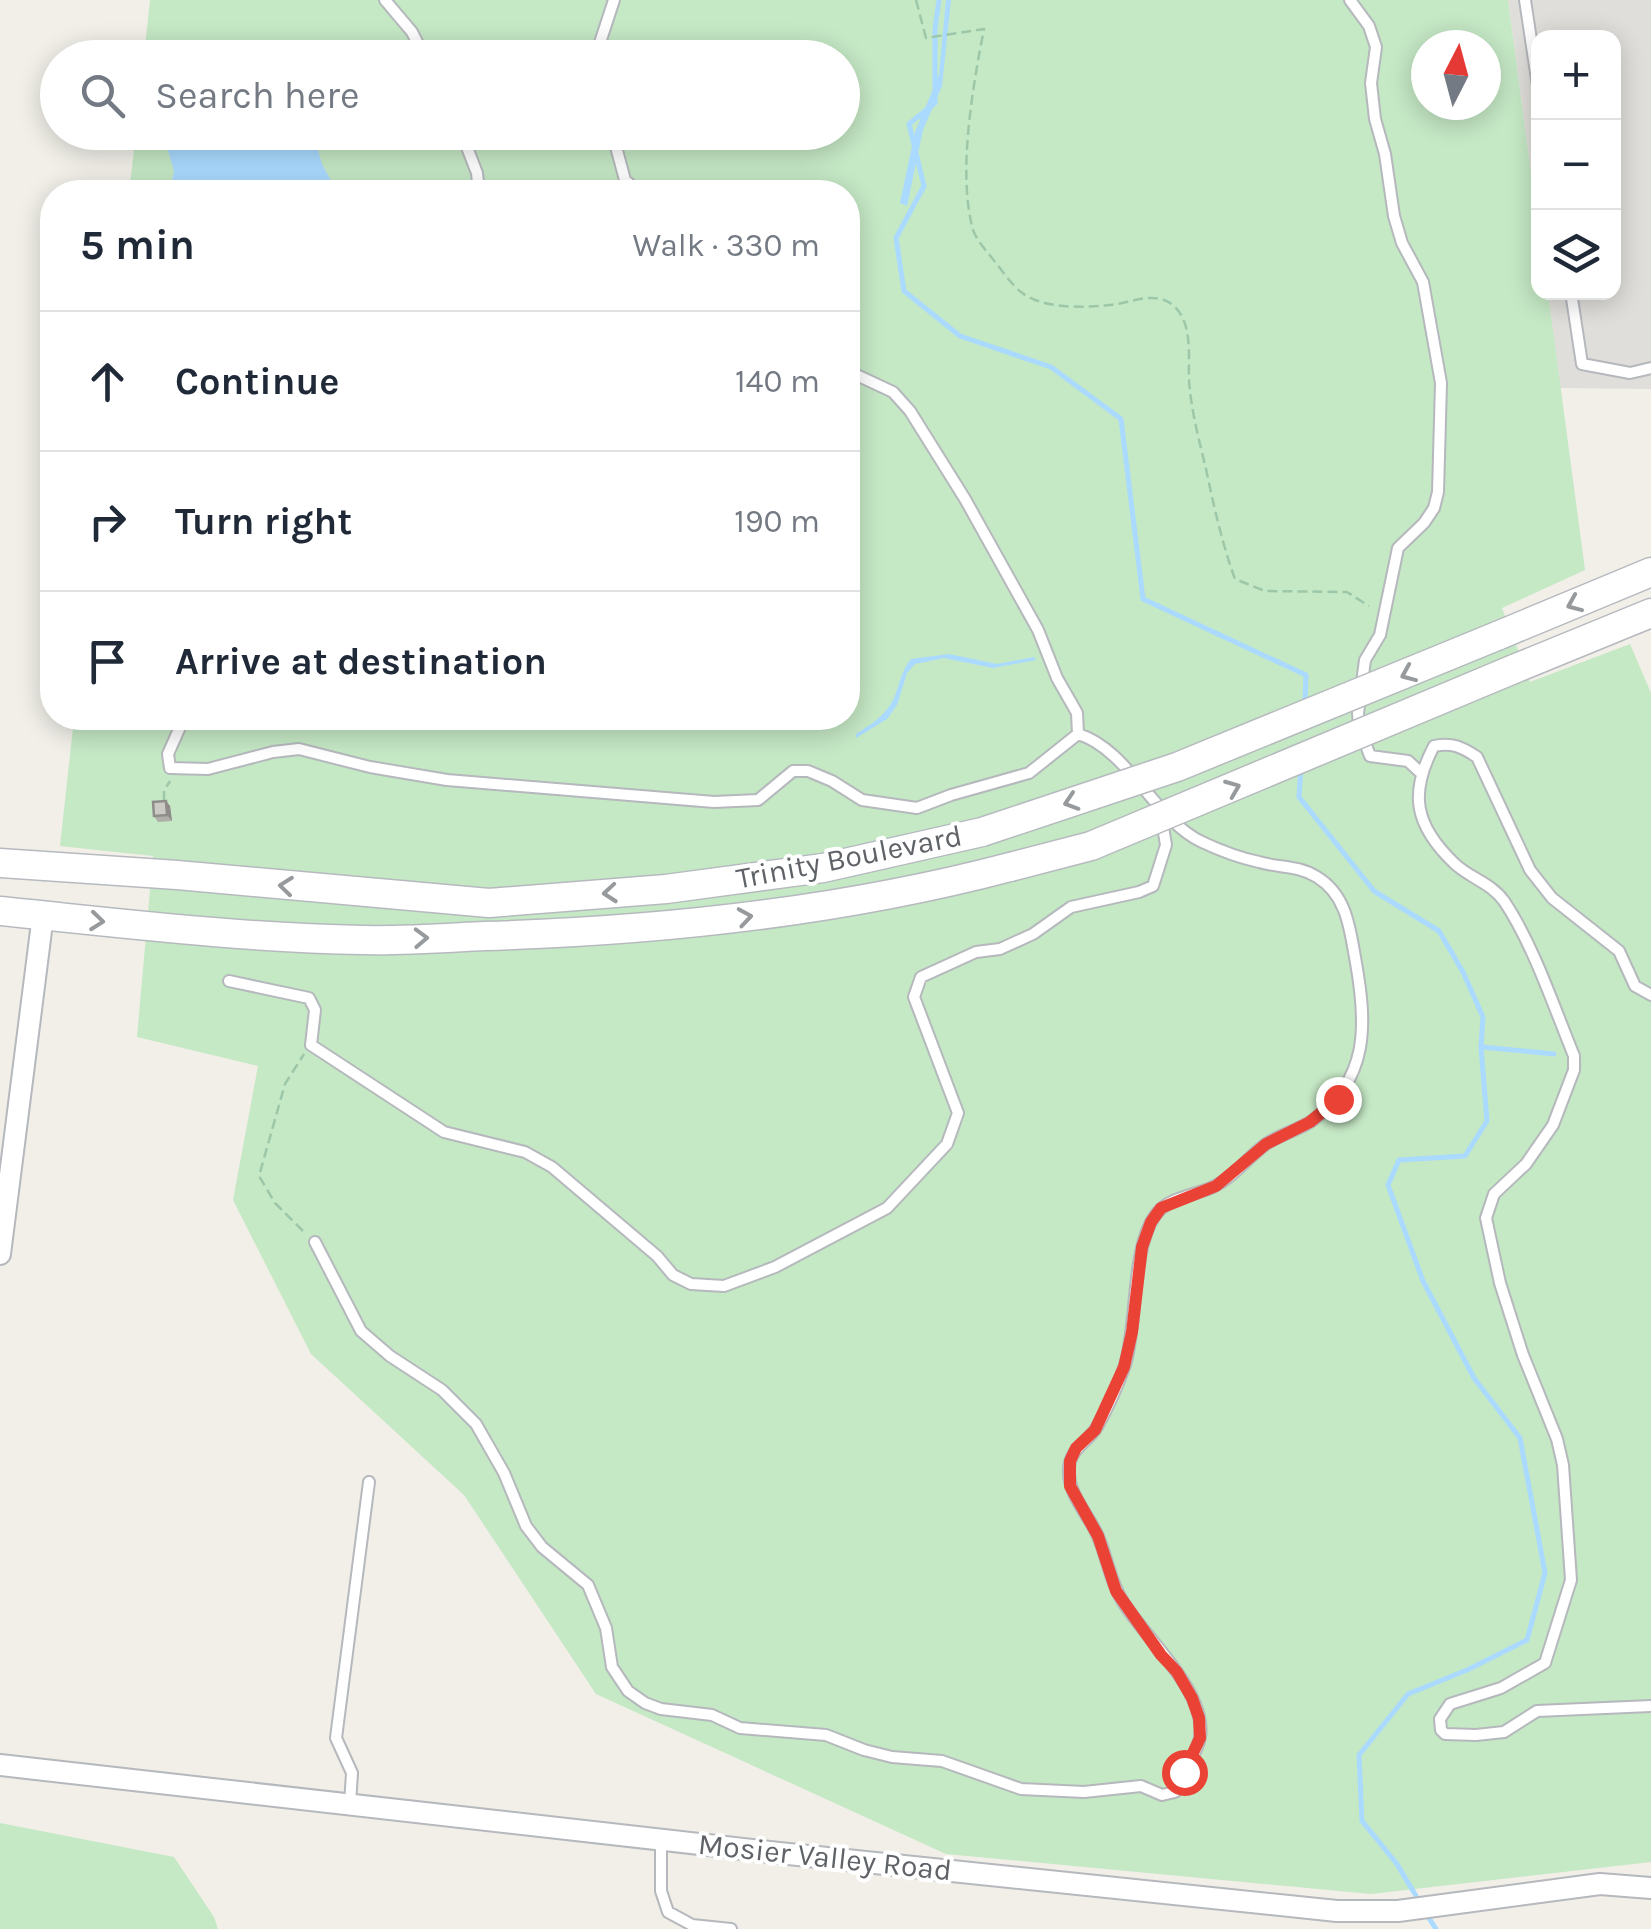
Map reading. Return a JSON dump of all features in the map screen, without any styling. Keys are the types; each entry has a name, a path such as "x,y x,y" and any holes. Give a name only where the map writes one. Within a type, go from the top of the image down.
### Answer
{"main road":[{"name":"Trinity Boulevard","path":"0,863 488,903 666,889 823,868 982,832 1177,767 1651,572"},
{"name":"Trinity Boulevard","path":"0,911 363,940 580,934 685,926 932,888 1108,839 1651,612"}],"street":[{"path":"0,1254 42,915"},
{"name":"Mosier Valley Road","path":"0,1765 1318,1909 1408,1910 1600,1884 1651,1888"}],"lane":[{"path":"385,0 416,40"},
{"path":"602,40 614,0"},
{"path":"1350,0 1369,26 1376,47 1371,84 1394,216 1402,244 1423,282 1441,383 1438,492 1424,524 1398,548 1384,622 1365,660 1359,726 1370,756 1408,761 1420,772"},
{"path":"1525,0 1531,40"},
{"path":"468,150 477,180"},
{"path":"617,150 625,180"},
{"path":"1572,300 1582,364 1630,373 1651,368"},
{"path":"860,377 893,392 910,411 964,499 1038,630 1057,678 1077,713 1078,734"},
{"path":"179,730 168,754 170,768 182,770 208,769 299,749 370,767 447,780 714,802 758,800 793,771 808,771 862,800 917,808 1030,773 1078,734"},
{"path":"315,1242 361,1331 390,1356 442,1390 476,1424 504,1473 526,1526 542,1548 588,1584 606,1628 612,1667 628,1691 645,1703 660,1709 712,1715 740,1728 826,1735 892,1757 942,1761 1021,1789 1084,1792 1141,1786 1162,1795 1176,1792 1200,1738 1199,1718 1177,1672 1116,1591 1098,1536 1070,1486 1070,1461 1076,1448 1095,1430 1124,1367 1142,1247 1151,1222 1161,1208 1216,1186 1266,1144 1310,1122 1338,1099 1349,1081 1362,1043 1364,1023 1346,914 1337,894 1317,877 1291,866 1260,863 1198,841 1108,750 1094,739 1078,734"},
{"path":"1651,995 1635,986 1618,951 1552,898 1530,870 1477,757 1463,747 1434,746 1420,772 1417,791 1428,828 1456,864 1494,889 1503,900 1528,946 1574,1056 1570,1082 1552,1126 1526,1164 1494,1194 1486,1218 1500,1283 1523,1355 1557,1438 1571,1580 1545,1663 1501,1688 1450,1704 1440,1718 1441,1730 1446,1734 1476,1736 1504,1732 1537,1711 1651,1706"},
{"path":"228,982 308,998 315,1010 311,1045 444,1132 525,1152 552,1167 658,1256 673,1276 691,1284 724,1286 775,1267 861,1223 887,1208 924,1173 947,1144 958,1113 914,998 921,977 976,952 1000,949 1032,934 1072,907 1153,886 1166,845 1159,805"},
{"path":"350,1804 352,1773 336,1738 369,1482"},
{"path":"661,1840 661,1891 668,1912 692,1924 731,1929"}],"path":[{"path":"916,0 928,38 984,29 972,104 968,190 972,229 983,246 1019,291 1032,300 1067,306 1162,298 1174,305 1182,315 1187,334 1197,430 1219,535 1235,579 1265,592 1347,592 1370,606 1384,622"},
{"path":"164,802 168,783 182,770"},
{"path":"311,1045 284,1084 259,1176 275,1203 315,1242"}],"shaded area":[{"path":"1508,0 1651,0 1651,389 1560,388 1549,300 1621,300 1621,30 1531,30 1531,173"}],"green space":[{"path":"150,0 1508,0 1531,173 1531,300 1549,300 1585,570 1502,608 1530,682 1630,644 1651,693 1651,1862 1371,1894 946,1854 596,1694 464,1495 311,1354 233,1200 258,1066 137,1037 153,856 60,846 73,730 860,730 860,180 130,180 134,150 860,150 860,40 146,40"},
{"path":"0,1823 174,1857 218,1929 0,1929"}],"water":[{"path":"946,0 951,0 942,86 923,130 907,206 900,203 915,132 939,75"},
{"path":"168,150 318,150 331,180 172,180"},
{"path":"949,654 997,664 1034,657 1036,660 993,668 944,658 915,664 907,673 897,705 887,719 856,738 887,710 911,659"}],"building":[{"path":"166,801 167,815 154,816 153,802"}],"waterway":[{"path":"939,0 935,103 909,124 924,186 896,238 904,291 960,336 1051,367 1121,419 1143,599 1306,675 1305,702"},
{"path":"1301,768 1299,797 1374,891 1439,931 1483,1017 1481,1047 1487,1121 1465,1156 1399,1160 1388,1185 1423,1281 1474,1378 1520,1438 1545,1573 1527,1640 1408,1694 1359,1755 1362,1821 1397,1864 1419,1901"},
{"path":"1482,1047 1554,1054"},
{"path":"1427,1915 1436,1929"}],"route":[{"path":"1184,1772 1200,1738 1192,1698 1116,1591 1098,1536 1070,1486 1070,1461 1076,1448 1095,1430 1124,1367 1142,1247 1161,1208 1216,1186 1266,1144 1310,1122 1338,1099"}]}
